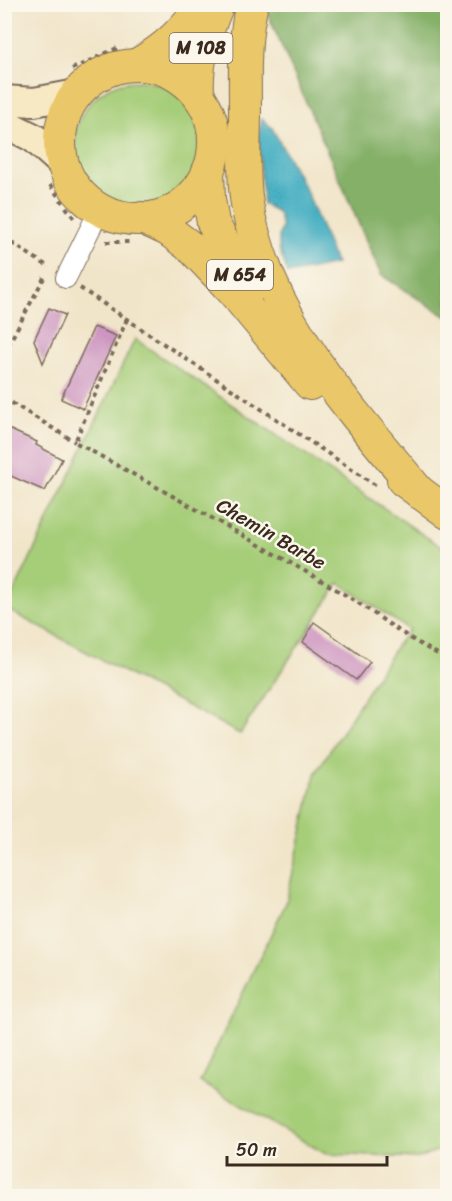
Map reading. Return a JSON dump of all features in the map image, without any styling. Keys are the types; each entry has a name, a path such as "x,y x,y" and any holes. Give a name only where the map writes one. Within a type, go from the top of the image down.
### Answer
{"main road":[{"name":"M 108","path":"138,64 156,54 173,40 203,4"},
{"name":"M 108","path":"198,94 198,62 206,33 218,4"},
{"path":"252,4 246,44 244,173 250,219 264,268 277,297 301,339 363,425 420,493"},
{"path":"138,64 150,65 182,78 198,94 209,115 214,137 212,160 196,192 187,201 166,213 142,218 120,217 100,209 82,195 68,176 60,141 61,128 70,104 94,78 115,68 138,64"},
{"path":"4,100 33,102 77,94"},
{"path":"4,123 34,138 64,165"},
{"name":"M 654","path":"208,171 213,223 238,271 298,370"},
{"name":"M 654","path":"142,218 168,230 192,248 231,289 340,420 370,452 447,513"}],"street":[{"path":"58,273 100,209"}],"path":[{"path":"4,238 380,488"},
{"path":"4,353 58,273"},
{"path":"75,442 127,319"},
{"name":"Chemin Barbe","path":"4,398 75,442 361,604 432,652 447,659"}],"green space":[{"path":"272,5 447,5 447,317 381,275 267,12"},
{"path":"138,81 162,86 182,100 196,120 201,144 196,168 182,188 162,202 138,207 114,202 94,188 80,168 75,144 80,120 94,100 114,86"},
{"path":"135,339 447,551 447,1147 418,1158 326,1154 200,1082 286,903 315,774 397,645 409,630 339,583 240,734 6,609"}],"water":[{"path":"262,119 272,128 307,192 336,264 288,274 279,248 282,227 278,212 263,204 258,138"}],"building":[{"path":"49,308 65,315 43,363 34,340"},
{"path":"94,327 116,336 83,409 61,399"},
{"path":"4,427 37,442 36,445 62,459 45,491 4,473"},
{"path":"314,622 370,662 356,680 303,642"}]}
